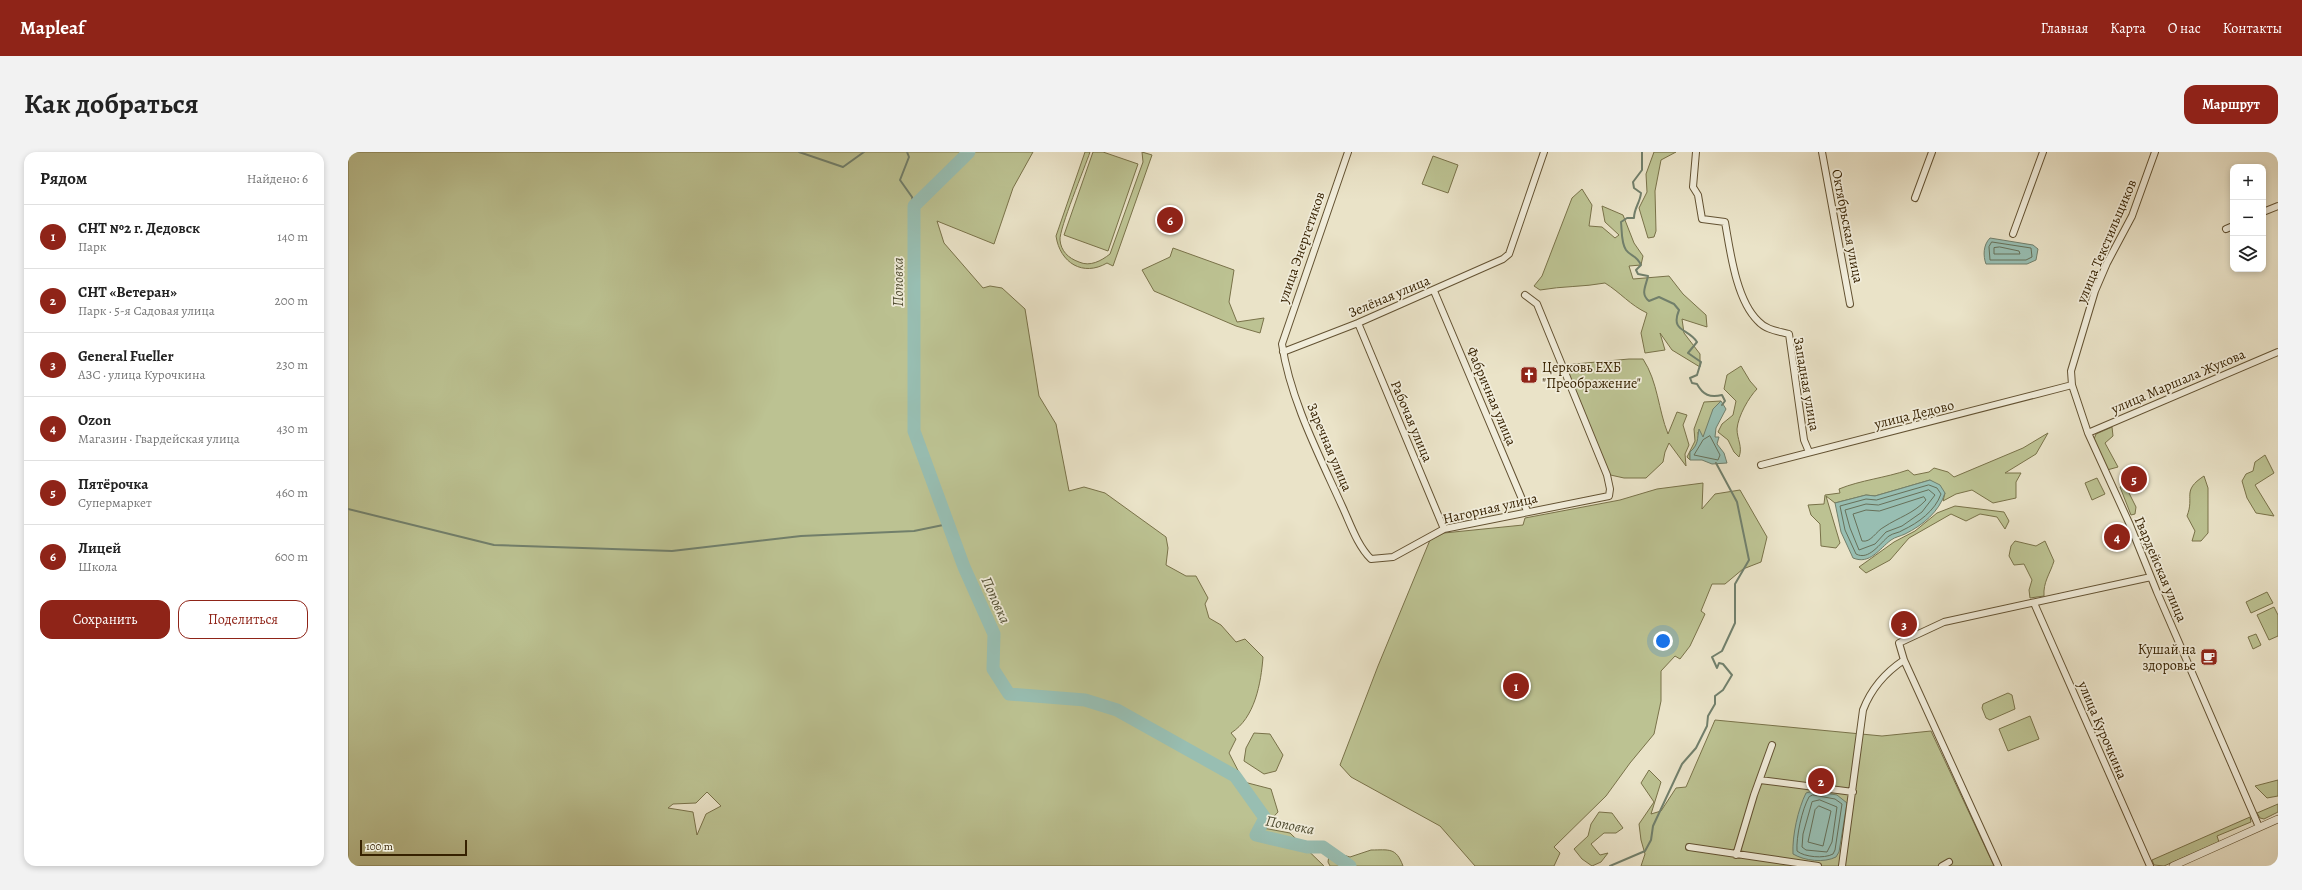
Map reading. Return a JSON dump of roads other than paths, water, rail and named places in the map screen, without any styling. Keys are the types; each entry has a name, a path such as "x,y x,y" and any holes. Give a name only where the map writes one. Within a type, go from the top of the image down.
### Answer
{"street":[{"name":"улица Энергетиков","path":"1283,352 1283,336 1348,152"},
{"name":"Зелёная улица","path":"1283,352 1358,323 1434,291 1503,259 1509,254 1544,152"},
{"name":"Западная улица","path":"1696,152 1693,187 1698,195 1702,219 1725,222 1735,275 1744,300 1757,321 1768,329 1789,334 1804,440 1809,452"},
{"name":"Октябрьская улица","path":"1822,152 1850,304"},
{"path":"1915,198 1932,152"},
{"path":"2013,234 2043,152"},
{"name":"улица Текстильщиков","path":"2072,386 2071,371 2095,292 2107,263 2132,216 2155,152"},
{"path":"2266,211 2278,206"},
{"path":"2226,229 2230,227"},
{"name":"Фабричная улица","path":"1434,291 1527,511"},
{"name":"Нагорная улица","path":"1362,549 1371,559 1393,557 1444,529 1527,511 1609,496 1607,475 1537,304 1525,295"},
{"name":"Рабочая улица","path":"1358,323 1444,529"},
{"name":"Заречная улица","path":"1283,352 1288,376 1328,477 1362,549"},
{"name":"улица Маршала Жукова","path":"2088,432 2278,352"},
{"name":"улица Дедово","path":"1761,465 2072,386"},
{"name":"Гвардейская улица","path":"2072,386 2088,432 2130,525 2259,827"},
{"path":"1998,866 1904,660 1899,643 1944,622 2151,577"},
{"name":"улица Курочкина","path":"2034,603 2150,866"},
{"path":"1842,866 1853,792 1859,735 1866,702 1884,675 1904,660"},
{"path":"1736,855 1772,746"},
{"path":"1760,780 1853,792"},
{"path":"2173,866 2278,819"},
{"path":"1689,847 1818,866"},
{"path":"1942,866 1949,862"}],"water":[{"path":"1990,238 2033,245 2038,249 2036,260 2027,264 1986,264 1984,251"},
{"path":"1721,401 1726,409 1716,428 1715,437 1719,437 1717,444 1724,453 1727,463 1712,464 1702,460 1690,460 1690,452 1698,439 1699,429 1703,437 1713,409"},
{"path":"1930,480 1940,485 1945,493 1939,506 1930,517 1912,530 1891,540 1869,558 1859,560 1853,558 1841,532 1835,503 1866,495 1875,496"},
{"path":"1813,791 1837,795 1847,803 1839,852 1836,857 1820,861 1803,858 1793,854 1796,823 1800,807 1806,793"}],"waterway":[{"path":"799,152 843,167 864,152"},
{"path":"907,152 909,157 900,180 912,197 914,206"},
{"name":"Поповка","path":"969,152 914,206 914,431 964,567 994,634 993,669 1009,694 1085,700 1117,710 1235,776 1265,818 1256,835 1307,847 1323,847 1350,866"},
{"path":"1642,152 1642,170 1633,182 1634,188 1641,193 1634,218 1627,218 1621,222 1623,244 1626,250 1635,257 1641,265 1636,270 1638,274 1648,276 1644,290 1646,298 1649,301 1659,297 1674,304 1679,310 1677,317 1678,326 1697,342 1688,353 1701,362 1697,375 1690,378 1692,383 1697,384 1707,395 1722,395 1725,401 1722,405"},
{"path":"1610,866 1645,851 1651,840 1653,826 1682,764 1696,748 1707,726 1708,716 1715,704 1715,696 1723,690 1732,675 1723,664 1719,663 1717,668 1712,657 1722,651 1735,623 1735,584 1749,560 1737,502 1716,463"},
{"path":"348,509 494,545 672,551 801,536 914,531 948,524"}],"place":[{"name":"Лицей","path":"1170,220"},
{"name":"Церковь ЕХБ \"Преображение\"","path":"1529,375"},
{"name":"Пятёрочка","path":"2134,479"},
{"name":"Ozon","path":"2117,537"},
{"name":"General Fueller","path":"1904,624"},
{"name":"Кушай на здоровье","path":"2209,657"},
{"name":"СНТ №2 г. Дедовск","path":"1516,686"},
{"name":"СНТ «Ветеран»","path":"1821,781"}]}
